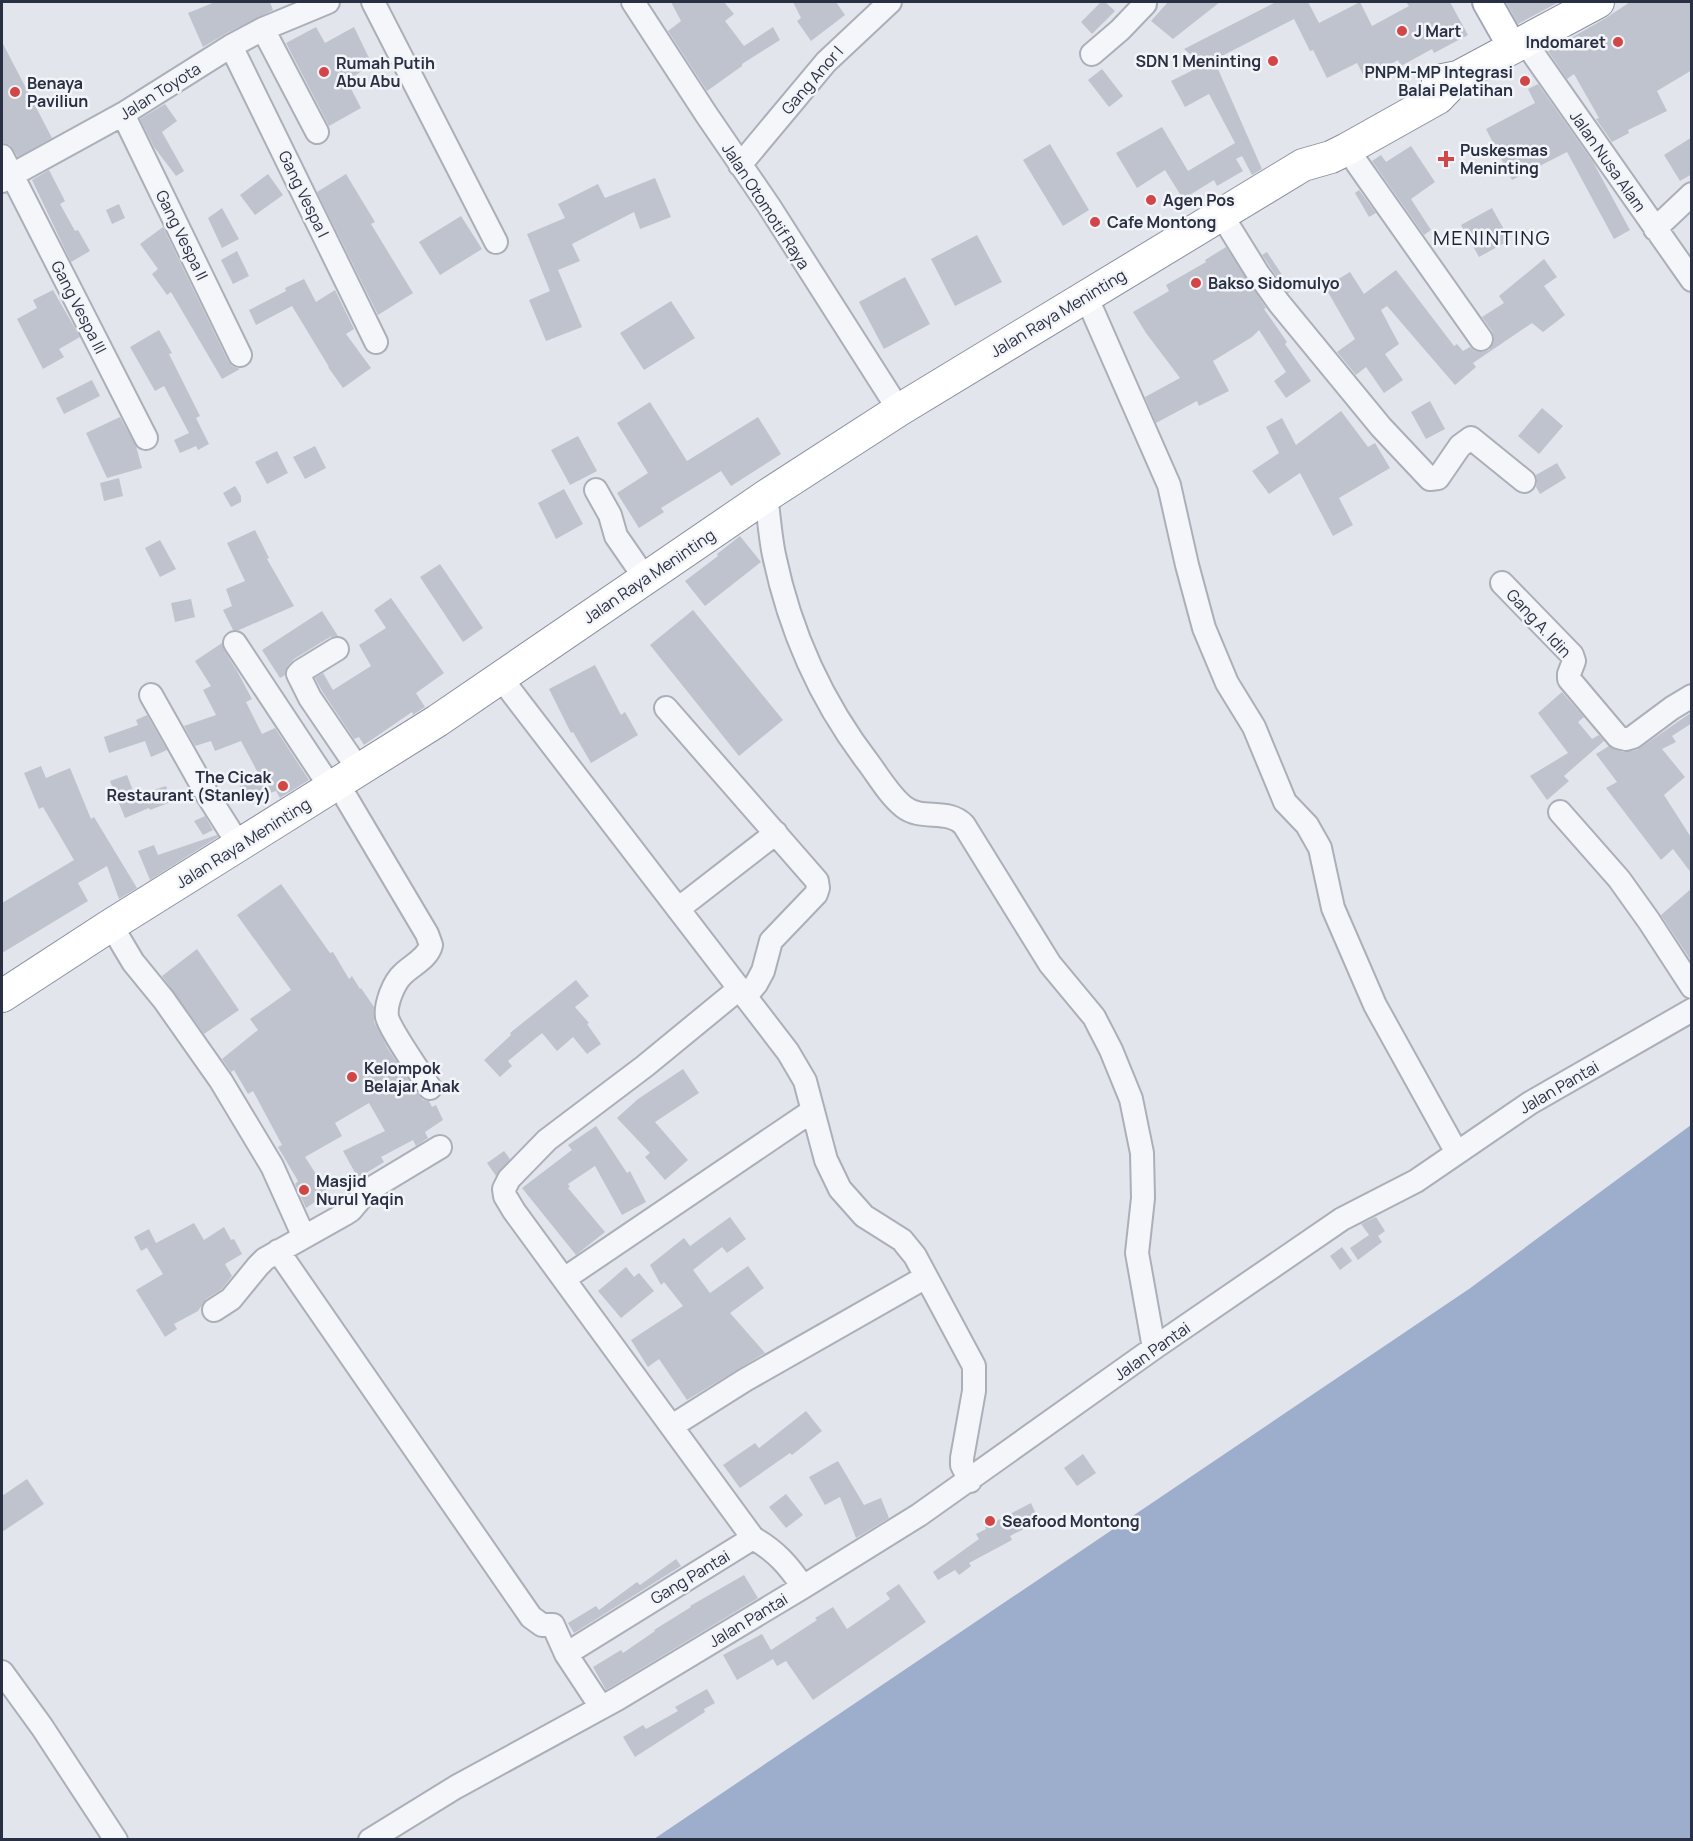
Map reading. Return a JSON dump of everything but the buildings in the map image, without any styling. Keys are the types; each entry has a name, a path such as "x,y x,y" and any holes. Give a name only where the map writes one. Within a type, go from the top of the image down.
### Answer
{"highway":[{"name":"Jalan Raya Meninting","path":"1303,165 1322,142 1430,83 1458,77 1598,2"},
{"name":"Jalan Raya Meninting","path":"2,996 111,925 343,781 766,496 899,410 1303,165 1331,157 1438,98 1458,77"}],"main road":[{"path":"1487,2 1519,45"}],"street":[{"name":"Jalan Toyota","path":"5,171 123,114 231,46 263,29 280,10 328,2"},
{"path":"373,2 496,242"},
{"name":"Jalan Otomotif Raya","path":"633,2 769,206 899,410"},
{"name":"Gang Anor I","path":"740,165 825,62 890,2"},
{"path":"1092,54 1120,30 1145,2"},
{"path":"263,29 317,132"},
{"name":"Jalan Nusa Alam","path":"1519,45 1692,280"},
{"name":"Gang Vespa I","path":"231,46 376,342"},
{"name":"Gang Vespa II","path":"123,114 240,356"},
{"path":"1347,149 1481,339"},
{"name":"Gang Vespa III","path":"5,171 146,438"},
{"path":"1655,229 1692,194"},
{"path":"1221,214 1257,272 1286,312 1381,427 1430,479 1438,478 1460,446 1471,438 1524,481"},
{"path":"1086,296 1169,485 1186,565 1204,627 1227,682 1254,728 1285,802 1307,825 1320,848 1333,908 1375,1005 1457,1153"},
{"path":"596,490 610,515 616,536 645,578"},
{"path":"766,496 774,555 788,607 805,658 835,716 858,750 905,808 916,813 951,816 964,825 1050,964 1094,1017 1111,1050 1131,1099 1142,1154 1143,1198 1137,1253 1154,1348"},
{"name":"Gang A. Idin","path":"1502,583 1572,655 1574,661 1569,680 1620,738 1626,740 1633,737 1692,696"},
{"path":"235,643 343,781"},
{"path":"337,648 298,674 343,781 431,945 428,952 402,975 396,984 387,1016 430,1088"},
{"path":"500,677 788,1052 805,1081 826,1160 840,1188 864,1216 909,1247 974,1366 974,1391 962,1458 962,1465 970,1481"},
{"path":"151,695 208,796 239,845"},
{"path":"666,708 776,833 816,881 818,888 816,894 771,941 763,971 756,984 547,1140 509,1179 504,1189 505,1196 753,1538 769,1546 790,1567 803,1587"},
{"path":"1560,812 1619,879 1692,987"},
{"path":"678,909 776,833"},
{"path":"111,925 134,962 194,1040 247,1123 272,1166 304,1237"},
{"name":"Jalan Pantai","path":"370,1839 456,1787 609,1703 919,1515 970,1481 1154,1348 1342,1219 1416,1181 1530,1103 1692,1010"},
{"path":"564,1279 812,1111"},
{"path":"214,1310 231,1299 258,1266 278,1251 345,1214 367,1191 440,1147"},
{"path":"278,1251 531,1617 543,1625 553,1625 566,1654 609,1703"},
{"path":"672,1426 745,1380 926,1277"},
{"name":"Gang Pantai","path":"566,1654 753,1538"},
{"path":"2,1672 42,1727 116,1839"}],"water":[{"path":"1691,1125 1691,1839 654,1839 1469,1289"}],"place":[{"name":"J Mart","path":"1402,31"},
{"name":"Indomaret","path":"1618,42"},
{"name":"SDN 1 Meninting","path":"1273,61"},
{"name":"Rumah Putih Abu Abu","path":"324,72"},
{"name":"PNPM-MP Integrasi Balai Pelatihan","path":"1525,81"},
{"name":"Benaya Paviliun","path":"15,92"},
{"name":"Puskesmas Meninting","path":"1446,159"},
{"name":"Agen Pos","path":"1151,200"},
{"name":"Cafe Montong","path":"1095,222"},
{"name":"Bakso Sidomulyo","path":"1196,283"},
{"name":"The Cicak Restaurant (Stanley)","path":"283,786"},
{"name":"Kelompok Belajar Anak","path":"352,1077"},
{"name":"Masjid Nurul Yaqin","path":"304,1190"},
{"name":"Seafood Montong","path":"990,1521"}],"district":[{"name":"MENINTING","path":"1492,238"}]}
